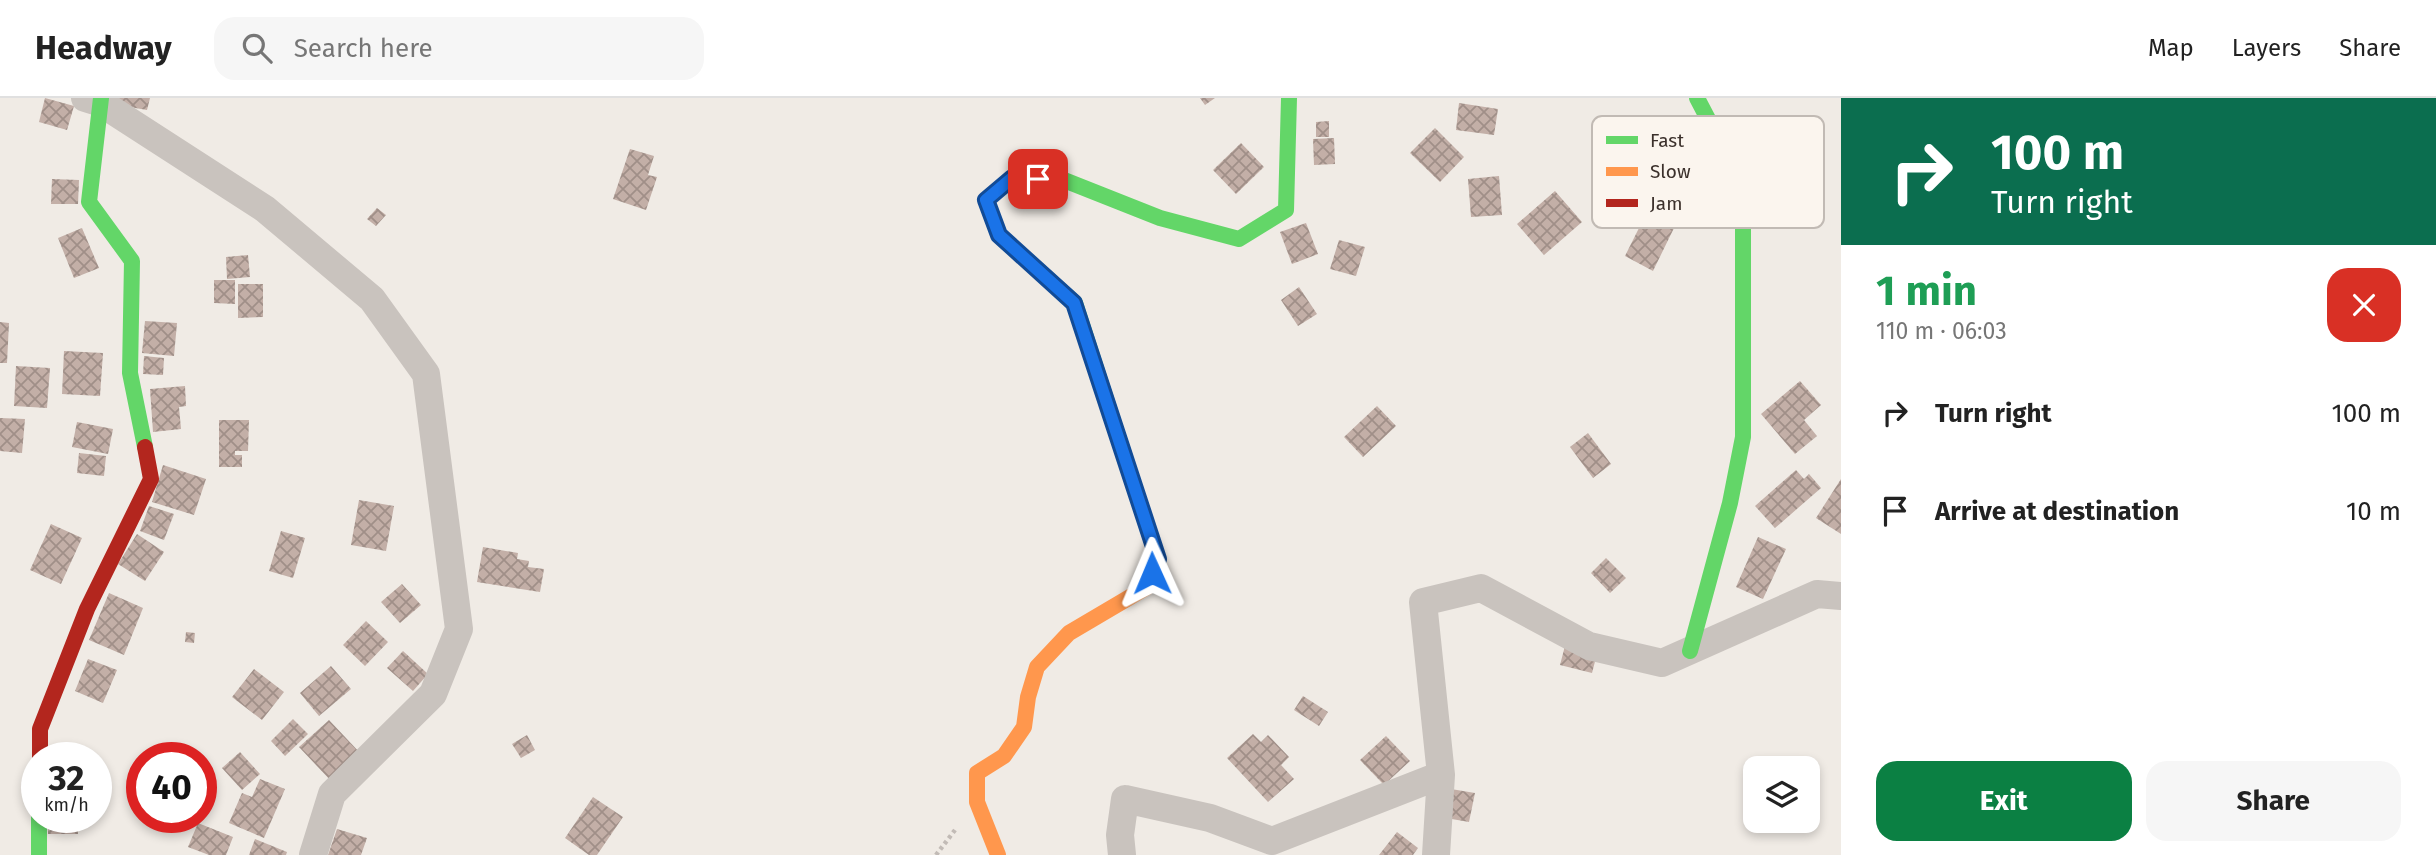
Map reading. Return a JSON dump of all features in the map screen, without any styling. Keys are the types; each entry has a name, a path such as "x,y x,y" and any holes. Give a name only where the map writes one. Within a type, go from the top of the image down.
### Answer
{"street":[{"path":"998,855 977,802 977,773 1004,756 1024,727 1028,697 1037,667 1069,634 1147,587 1158,559 1074,303 999,235 986,200 1012,178 1065,180 1160,218 1239,239 1286,210 1289,98"},
{"path":"1697,98 1706,116"},
{"path":"40,742 40,729 87,609 151,479 130,373 132,261 89,202 96,100 265,209 372,299 426,374 459,629 433,694 332,794 313,855"},
{"path":"1690,650 1730,503 1743,437 1743,228"},
{"path":"1436,855 1441,775 1423,602 1481,588 1590,646 1662,663 1817,594 1841,596"},
{"path":"1122,855 1120,835 1125,799 1210,818 1272,841 1441,775"},
{"path":"38,855 39,833"}],"building":[{"path":"45,98 74,106 67,130 39,122"},
{"path":"119,98 150,98 147,110 118,105"},
{"path":"1200,98 1215,98 1205,105"},
{"path":"1459,103 1498,109 1494,135 1456,130"},
{"path":"1329,121 1329,137 1316,137 1316,122"},
{"path":"1435,128 1464,157 1440,182 1410,153"},
{"path":"1334,138 1335,164 1314,165 1313,139"},
{"path":"1241,143 1264,167 1236,194 1213,170"},
{"path":"630,149 654,156 648,175 657,177 646,210 613,199"},
{"path":"1499,176 1502,215 1471,217 1468,179"},
{"path":"52,179 79,180 78,204 51,204"},
{"path":"1555,191 1582,222 1544,255 1517,224"},
{"path":"377,208 386,215 376,226 367,219"},
{"path":"1306,223 1318,254 1292,264 1280,232"},
{"path":"82,228 99,268 74,278 58,238"},
{"path":"1639,228 1674,228 1653,271 1625,256"},
{"path":"1339,240 1365,247 1356,276 1330,269"},
{"path":"248,255 250,277 227,279 226,257"},
{"path":"214,280 235,280 235,304 214,303"},
{"path":"238,284 263,284 263,317 238,318"},
{"path":"1299,287 1317,314 1298,326 1281,300"},
{"path":"145,321 177,323 174,356 142,353"},
{"path":"0,322 9,323 7,363 0,363"},
{"path":"64,351 103,353 100,396 62,394"},
{"path":"144,356 164,358 163,375 143,374"},
{"path":"16,366 50,368 47,408 14,406"},
{"path":"1800,381 1821,405 1804,420 1817,436 1795,454 1761,414"},
{"path":"185,386 186,406 179,407 181,429 153,432 150,389"},
{"path":"1377,406 1396,426 1363,457 1344,437"},
{"path":"0,418 25,419 22,453 0,451"},
{"path":"219,420 249,420 248,451 235,451 235,455 242,455 242,467 219,467"},
{"path":"77,422 113,429 108,454 72,447"},
{"path":"1588,433 1611,464 1593,478 1570,447"},
{"path":"79,453 106,456 104,476 77,473"},
{"path":"163,465 206,479 194,515 152,502"},
{"path":"1796,470 1804,479 1809,474 1821,488 1775,528 1755,506"},
{"path":"1841,479 1841,534 1816,518"},
{"path":"359,500 394,506 386,551 351,545"},
{"path":"149,506 174,514 164,540 140,531"},
{"path":"51,524 82,538 61,584 30,570"},
{"path":"281,531 305,538 293,578 269,571"},
{"path":"137,534 164,552 145,581 118,564"},
{"path":"1758,537 1786,549 1763,599 1736,587"},
{"path":"483,547 518,553 517,559 529,561 528,567 544,569 540,592 477,582"},
{"path":"1606,558 1626,578 1610,593 1591,573"},
{"path":"402,584 421,605 400,623 381,602"},
{"path":"109,593 143,608 124,655 89,640"},
{"path":"366,621 388,642 365,666 343,645"},
{"path":"186,632 195,633 194,643 185,642"},
{"path":"1566,642 1598,650 1592,673 1560,665"},
{"path":"403,651 428,674 413,691 387,668"},
{"path":"88,659 117,670 103,703 75,691"},
{"path":"331,666 351,689 319,716 300,693"},
{"path":"254,669 284,692 262,720 232,697"},
{"path":"1303,696 1328,712 1319,726 1294,710"},
{"path":"293,719 308,734 285,756 271,741"},
{"path":"329,720 362,755 333,783 299,747"},
{"path":"1253,734 1261,742 1268,735 1289,757 1281,765 1294,779 1268,802 1227,758"},
{"path":"527,735 535,750 521,758 512,744"},
{"path":"1386,736 1410,761 1384,785 1360,760"},
{"path":"240,752 260,774 242,790 222,768"},
{"path":"260,779 285,789 264,838 229,823 242,793 252,797"},
{"path":"1451,789 1475,793 1469,822 1446,818"},
{"path":"593,797 623,817 597,855 589,855 565,838"},
{"path":"337,829 367,838 361,855 328,855"},
{"path":"217,831 233,837 226,855 209,855 188,847 194,833 217,833"},
{"path":"1397,832 1418,848 1413,855 1379,855"},
{"path":"255,839 287,852 286,855 249,855"}],"traffic: fast":[{"path":"101,98 89,202 132,261 130,373 145,447"},
{"path":"1138,498 1075,303 999,235 986,200 1012,178 1064,180 1160,218 1239,239 1286,210 1289,98"},
{"path":"1697,98 1706,116"},
{"path":"1690,651 1730,503 1743,437 1743,228"},
{"path":"39,833 39,855"}],"traffic: slow":[{"path":"998,855 977,802 977,773 1004,756 1024,727 1028,697 1037,667 1069,633 1147,587 1158,559 1138,498"}],"traffic: jam":[{"path":"40,742 40,729 87,609 151,479 145,447"}],"route":[{"path":"1038,179 1012,178 986,200 999,235 1074,303 1158,559 1152,573"}]}
